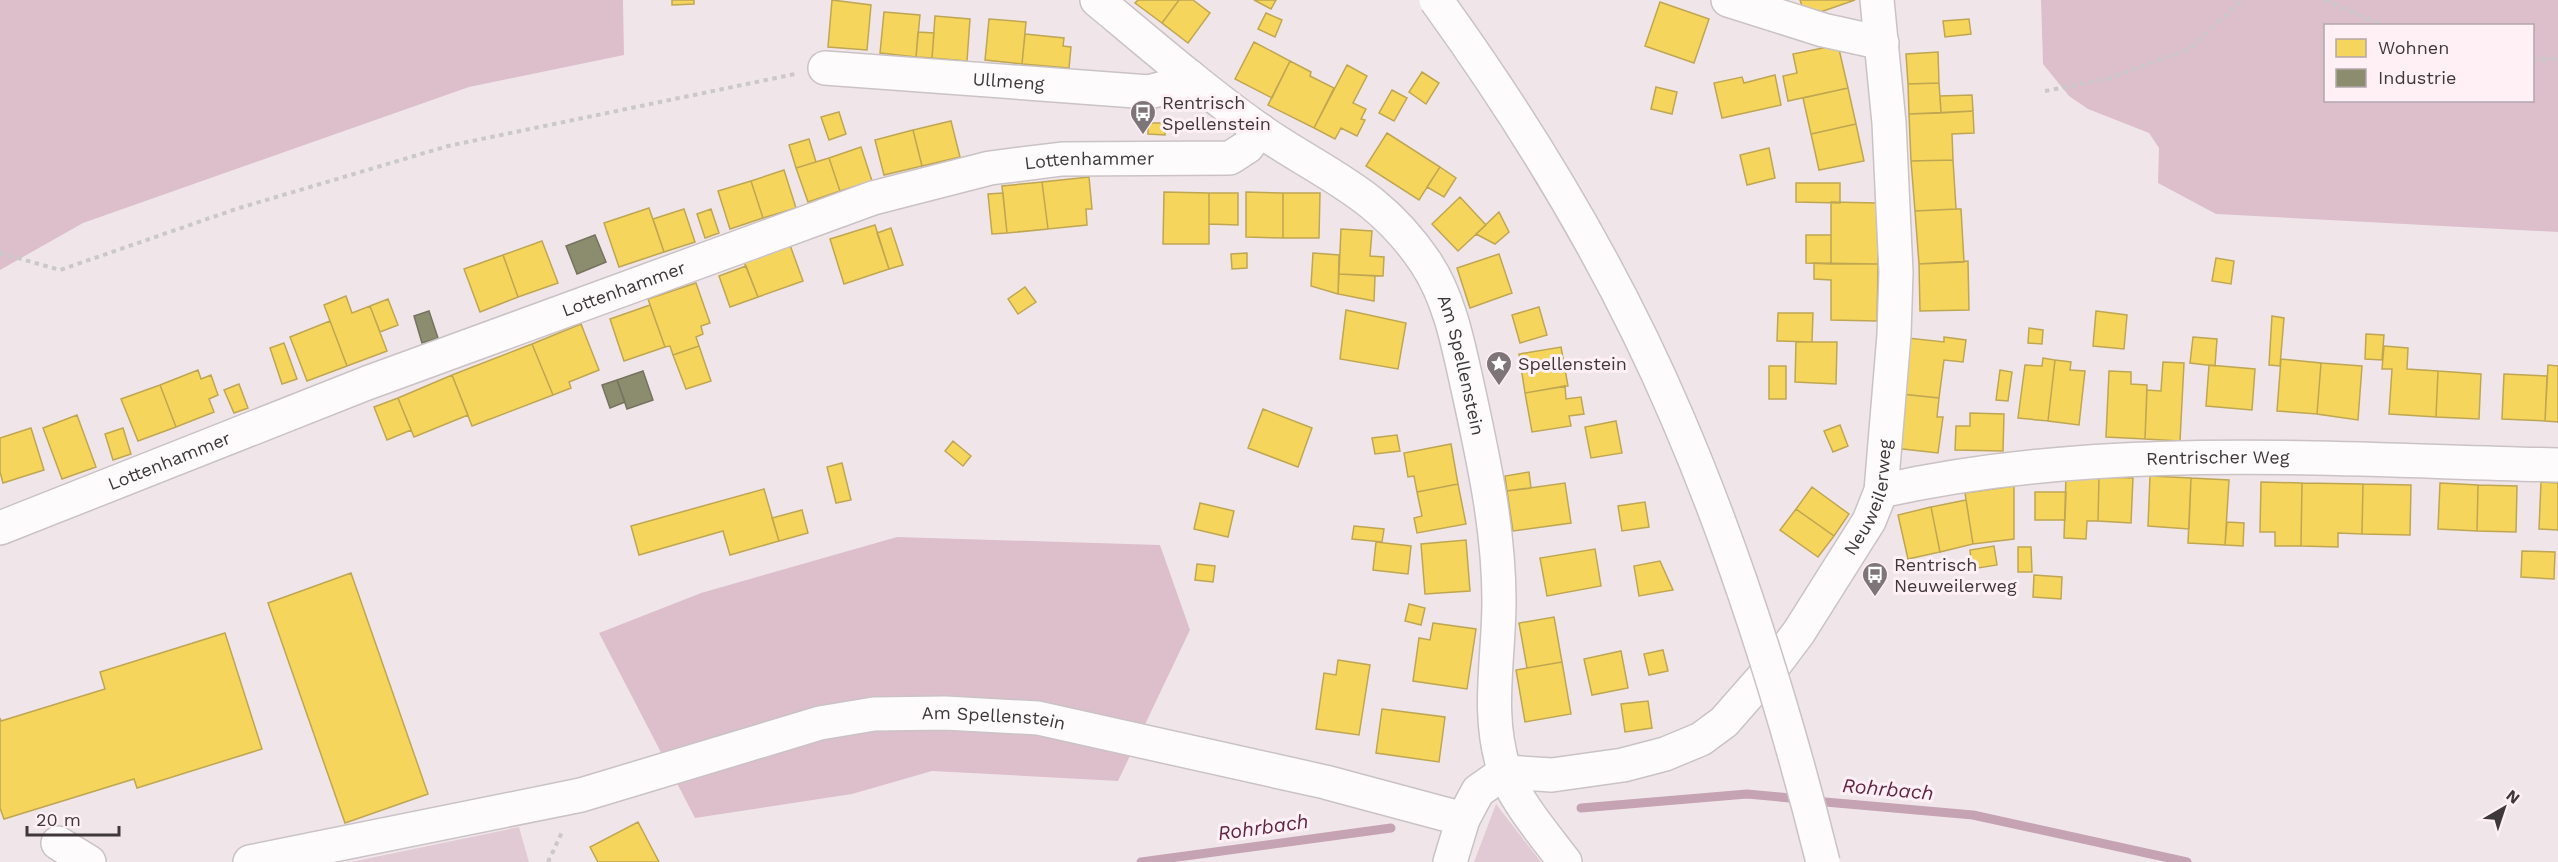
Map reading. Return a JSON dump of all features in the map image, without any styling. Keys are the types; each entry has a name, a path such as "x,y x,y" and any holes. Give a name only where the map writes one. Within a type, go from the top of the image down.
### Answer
{"street":[{"name":"Am Spellenstein","path":"1097,0 1189,76 1260,130 1373,202 1402,231 1421,256 1444,300 1457,339 1484,461 1496,532 1499,603 1493,697 1495,734 1505,772 1535,823 1565,862"},
{"path":"1436,0 1486,68 1569,202 1632,322 1677,416 1751,609 1799,770 1823,862"},
{"path":"1728,0 1823,30 1882,43"},
{"name":"Neuweilerweg","path":"1505,772 1552,775 1623,765 1665,754 1708,733 1748,696 1799,632 1869,521 1881,491 1894,335 1896,272 1882,43 1877,0"},
{"name":"Ullmeng","path":"825,68 1149,92 1175,85 1189,76"},
{"name":"Lottenhammer","path":"0,528 366,383 873,198 990,168 1062,159 1230,158 1247,147 1260,130"},
{"name":"Rentrischer Weg","path":"1881,491 1948,476 2018,466 2157,458 2558,465"},
{"name":"Am Spellenstein","path":"250,862 581,795 820,723 874,714 945,713 1038,718 1325,782 1463,819"},
{"path":"1450,862 1463,819 1478,791 1505,772"},
{"path":"58,843 89,862"}],"path":[{"path":"2045,91 2107,79 2189,49 2242,0"},
{"path":"2325,0 2379,24"},
{"path":"2534,59 2558,59"},
{"path":"0,253 60,270 236,209 448,146 825,68"}],"shaded area":[{"path":"0,0 623,0 624,55 469,87 83,223 0,270"},
{"path":"2041,0 2558,0 2558,232 2216,214 2158,183 2159,148 2149,133 2088,109 2069,96 2043,64"},
{"path":"897,537 1160,545 1190,630 1118,781 932,771 852,794 695,818 599,633 701,593"},
{"path":"1496,804 1541,862 1474,862"},
{"path":"519,827 529,862 351,862"}],"building: Wohnen":[{"path":"672,0 694,0 694,4 672,5"},
{"path":"832,0 871,5 867,50 828,47"},
{"path":"1138,0 1179,0 1162,23 1135,3"},
{"path":"1179,0 1193,0 1210,13 1188,43 1162,23"},
{"path":"1254,0 1276,0 1271,9"},
{"path":"1800,0 1855,0 1806,17"},
{"path":"1660,2 1709,19 1694,63 1645,46"},
{"path":"884,12 920,15 916,57 880,53"},
{"path":"1266,13 1282,20 1275,37 1258,29"},
{"path":"935,16 970,19 967,61 932,58"},
{"path":"989,19 1026,22 1022,64 985,60"},
{"path":"1969,19 1971,34 1945,37 1943,21"},
{"path":"918,32 934,33 932,58 916,57"},
{"path":"1025,34 1064,38 1063,46 1071,47 1069,68 1022,64"},
{"path":"1254,42 1290,61 1272,98 1235,79"},
{"path":"1838,45 1848,88 1788,101 1783,76 1797,73 1793,54"},
{"path":"1938,52 1939,83 1908,84 1906,54"},
{"path":"1290,61 1311,72 1310,76 1334,88 1314,128 1268,105"},
{"path":"1347,65 1367,76 1353,103 1366,109 1361,119 1365,120 1357,136 1341,128 1335,139 1314,128"},
{"path":"1422,72 1439,83 1426,104 1409,92"},
{"path":"1775,75 1781,105 1722,118 1714,83 1742,77 1744,83"},
{"path":"1939,83 1941,113 1909,114 1908,84"},
{"path":"1656,87 1677,92 1672,114 1651,109"},
{"path":"1848,88 1856,124 1811,134 1803,98"},
{"path":"1392,90 1407,98 1394,121 1379,113"},
{"path":"1972,95 1973,111 1941,113 1940,96"},
{"path":"1973,111 1974,133 1952,134 1953,160 1911,161 1909,114"},
{"path":"839,112 846,134 829,140 821,117"},
{"path":"951,121 960,157 922,166 913,130"},
{"path":"1148,123 1165,123 1165,135 1148,134"},
{"path":"1856,124 1864,161 1819,170 1811,134"},
{"path":"913,130 922,166 884,175 875,140"},
{"path":"1387,133 1440,167 1419,200 1366,166"},
{"path":"809,139 816,162 796,168 789,145"},
{"path":"861,147 872,181 840,191 829,158"},
{"path":"1769,148 1775,178 1747,185 1740,155"},
{"path":"829,158 840,191 808,202 796,168"},
{"path":"1953,160 1956,209 1915,211 1911,161"},
{"path":"1440,167 1456,178 1444,197 1427,187"},
{"path":"784,170 796,208 763,218 751,181"},
{"path":"1089,177 1092,209 1086,209 1087,225 1048,229 1042,182"},
{"path":"751,181 763,218 730,229 718,191"},
{"path":"1042,182 1048,229 1007,233 1002,186"},
{"path":"1796,183 1840,183 1840,203 1796,202"},
{"path":"1164,192 1209,193 1209,244 1163,244"},
{"path":"1246,192 1283,193 1283,238 1246,237"},
{"path":"1003,193 1007,233 992,234 988,194"},
{"path":"1209,193 1238,193 1238,225 1209,224"},
{"path":"1283,193 1320,193 1319,238 1283,238"},
{"path":"1460,197 1486,225 1458,251 1432,224"},
{"path":"1831,202 1877,203 1878,264 1831,264"},
{"path":"649,208 664,252 619,267 604,223"},
{"path":"684,209 695,242 664,252 653,219"},
{"path":"711,209 719,233 705,238 697,214"},
{"path":"1961,209 1964,262 1919,264 1915,211"},
{"path":"1499,212 1509,232 1495,244 1476,234"},
{"path":"875,225 889,269 844,284 830,239"},
{"path":"891,228 903,265 889,269 877,233"},
{"path":"1341,229 1372,231 1370,256 1384,257 1383,276 1339,274"},
{"path":"1806,235 1831,235 1831,264 1806,263"},
{"path":"542,241 558,283 518,297 503,255"},
{"path":"790,245 803,281 758,297 744,262"},
{"path":"1247,253 1247,268 1232,269 1231,254"},
{"path":"1313,253 1339,255 1338,294 1311,286"},
{"path":"1499,254 1512,293 1470,308 1457,268"},
{"path":"503,255 518,297 480,312 464,269"},
{"path":"2216,258 2234,261 2231,284 2212,281"},
{"path":"1968,261 1969,310 1920,311 1919,264"},
{"path":"1814,263 1878,264 1877,321 1831,320 1831,280 1814,279"},
{"path":"746,266 758,297 730,307 719,276"},
{"path":"1339,274 1375,276 1374,301 1338,294"},
{"path":"696,283 710,323 701,326 703,334 696,337 699,346 673,355 670,346 665,347 648,299"},
{"path":"1025,287 1036,302 1018,314 1008,299"},
{"path":"346,296 352,313 370,306 387,351 347,366 324,305"},
{"path":"388,299 398,325 380,332 370,306"},
{"path":"650,305 665,347 624,361 610,319"},
{"path":"1539,307 1547,335 1520,343 1512,315"},
{"path":"1346,310 1406,323 1398,369 1340,359"},
{"path":"2096,311 2127,315 2124,349 2093,346"},
{"path":"1778,313 1813,313 1812,342 1777,341"},
{"path":"2272,316 2284,318 2280,366 2269,365"},
{"path":"330,321 347,366 307,381 290,337"},
{"path":"581,324 599,370 569,382 571,388 553,395 532,344"},
{"path":"2029,328 2043,330 2042,344 2028,343"},
{"path":"2366,334 2384,335 2382,360 2365,359"},
{"path":"1944,337 1966,340 1963,362 1944,360 1939,398 1901,394 1908,338 1944,342"},
{"path":"2193,337 2217,339 2215,366 2190,363"},
{"path":"1796,342 1837,342 1836,384 1795,382"},
{"path":"284,343 297,379 282,384 270,348"},
{"path":"532,344 553,395 472,426 452,375"},
{"path":"699,346 711,381 686,389 673,355"},
{"path":"2384,346 2408,348 2407,369 2438,371 2436,417 2389,414 2392,369 2382,369"},
{"path":"1561,347 1568,386 1525,393 1519,354"},
{"path":"2043,358 2055,360 2048,421 2018,418 2025,365 2042,366"},
{"path":"2281,359 2321,363 2317,414 2277,411"},
{"path":"2055,360 2071,362 2070,370 2085,371 2079,425 2048,421"},
{"path":"2163,362 2184,363 2180,441 2145,439 2147,390 2161,391"},
{"path":"2321,363 2362,366 2358,420 2317,414"},
{"path":"2209,365 2255,369 2252,410 2206,406"},
{"path":"2548,365 2558,366 2558,422 2545,421"},
{"path":"1769,366 1786,366 1786,399 1769,399"},
{"path":"198,370 201,379 211,375 218,395 209,399 214,412 176,427 160,385"},
{"path":"2000,370 2012,372 2008,401 1996,400"},
{"path":"2109,371 2131,372 2131,384 2147,385 2145,439 2106,437"},
{"path":"2438,371 2481,374 2479,419 2436,417"},
{"path":"2504,374 2547,376 2545,421 2502,419"},
{"path":"452,375 468,415 414,437 398,398"},
{"path":"239,384 248,408 234,413 224,390"},
{"path":"160,385 176,427 138,441 121,399"},
{"path":"1565,386 1566,399 1581,397 1584,414 1569,416 1571,426 1532,432 1525,393"},
{"path":"1901,394 1939,398 1937,417 1943,417 1938,453 1894,448"},
{"path":"398,398 411,430 387,440 374,407"},
{"path":"1263,409 1312,428 1298,467 1248,448"},
{"path":"1970,413 2004,414 2003,451 1955,450 1956,426 1970,426"},
{"path":"77,415 96,467 62,479 43,428"},
{"path":"1616,421 1622,453 1591,458 1585,427"},
{"path":"1840,425 1848,446 1833,452 1824,431"},
{"path":"31,428 44,470 3,483 0,472 0,438"},
{"path":"123,428 131,454 113,460 105,434"},
{"path":"1397,435 1400,451 1375,454 1372,438"},
{"path":"953,441 971,456 963,466 945,451"},
{"path":"1451,444 1458,484 1417,492 1414,476 1408,477 1404,453"},
{"path":"842,463 851,500 836,503 827,467"},
{"path":"1529,472 1531,488 1507,491 1505,476"},
{"path":"2066,476 2099,477 2098,521 2087,521 2086,539 2064,538"},
{"path":"2150,476 2191,478 2189,529 2148,526"},
{"path":"2099,477 2133,478 2131,523 2098,521"},
{"path":"2191,478 2229,480 2225,545 2188,543"},
{"path":"2261,482 2302,483 2301,546 2275,546 2275,532 2260,532"},
{"path":"2541,482 2558,483 2558,530 2539,529"},
{"path":"1565,483 1571,523 1513,531 1507,491"},
{"path":"2302,483 2363,484 2362,534 2338,533 2338,547 2301,546"},
{"path":"2440,483 2478,485 2477,531 2438,529"},
{"path":"1458,484 1466,524 1417,533 1414,518 1422,516 1417,492"},
{"path":"2363,484 2411,485 2410,535 2362,534"},
{"path":"2478,485 2517,486 2516,532 2477,531"},
{"path":"2014,486 2014,539 1973,544 1965,493"},
{"path":"1812,487 1849,514 1834,536 1796,509"},
{"path":"764,489 779,541 730,555 723,531 639,555 631,526"},
{"path":"2035,492 2066,492 2065,520 2035,520"},
{"path":"1966,500 1973,544 1940,552 1931,507"},
{"path":"1645,502 1649,527 1622,531 1618,506"},
{"path":"1200,503 1234,511 1228,537 1194,529"},
{"path":"1931,507 1940,552 1908,559 1898,515"},
{"path":"1796,509 1834,536 1818,557 1780,530"},
{"path":"802,510 808,533 779,541 772,518"},
{"path":"2227,522 2244,523 2243,546 2225,545"},
{"path":"1354,526 1384,529 1382,542 1352,539"},
{"path":"1466,540 1470,591 1425,594 1421,544"},
{"path":"1376,542 1411,546 1408,574 1373,570"},
{"path":"1994,546 1997,565 1972,569 1970,550"},
{"path":"2018,547 2031,547 2032,572 2018,572"},
{"path":"1595,549 1601,586 1547,596 1540,558"},
{"path":"2522,551 2555,552 2554,579 2521,577"},
{"path":"1660,561 1673,590 1639,596 1634,566"},
{"path":"1197,564 1215,566 1213,582 1195,580"},
{"path":"351,573 428,794 345,823 268,603"},
{"path":"2034,575 2062,577 2061,599 2033,597"},
{"path":"1409,604 1425,608 1421,625 1405,621"},
{"path":"1554,617 1562,662 1527,668 1519,623"},
{"path":"1433,623 1476,629 1467,689 1413,681 1419,638 1430,640"},
{"path":"225,633 262,749 137,788 134,779 4,819 0,808 0,718 1,721 105,689 100,672"},
{"path":"1663,650 1668,671 1649,675 1644,654"},
{"path":"1621,651 1628,688 1592,695 1584,659"},
{"path":"1338,660 1370,665 1359,735 1316,729 1324,673 1336,675"},
{"path":"1562,662 1571,714 1525,722 1516,670"},
{"path":"1648,701 1652,728 1625,732 1621,704"},
{"path":"1382,709 1445,717 1439,762 1376,753"},
{"path":"638,822 659,862 598,862 590,847"}],"building: Industrie":[{"path":"595,235 606,262 577,274 566,246"},
{"path":"429,311 438,338 422,343 414,316"},
{"path":"643,371 653,400 627,409 617,380"},
{"path":"617,380 625,402 610,408 602,385"}],"waterway":[{"name":"Rohrbach","path":"1581,808 1747,794 1801,799"},
{"name":"Rohrbach","path":"1814,801 1973,815 2187,862"},
{"name":"Rohrbach","path":"1141,862 1391,828"}],"place":[{"name":"Rentrisch Spellenstein","path":"1143,136"},
{"name":"Spellenstein","path":"1499,387"},
{"name":"Rentrisch Neuweilerweg","path":"1875,598"}]}
